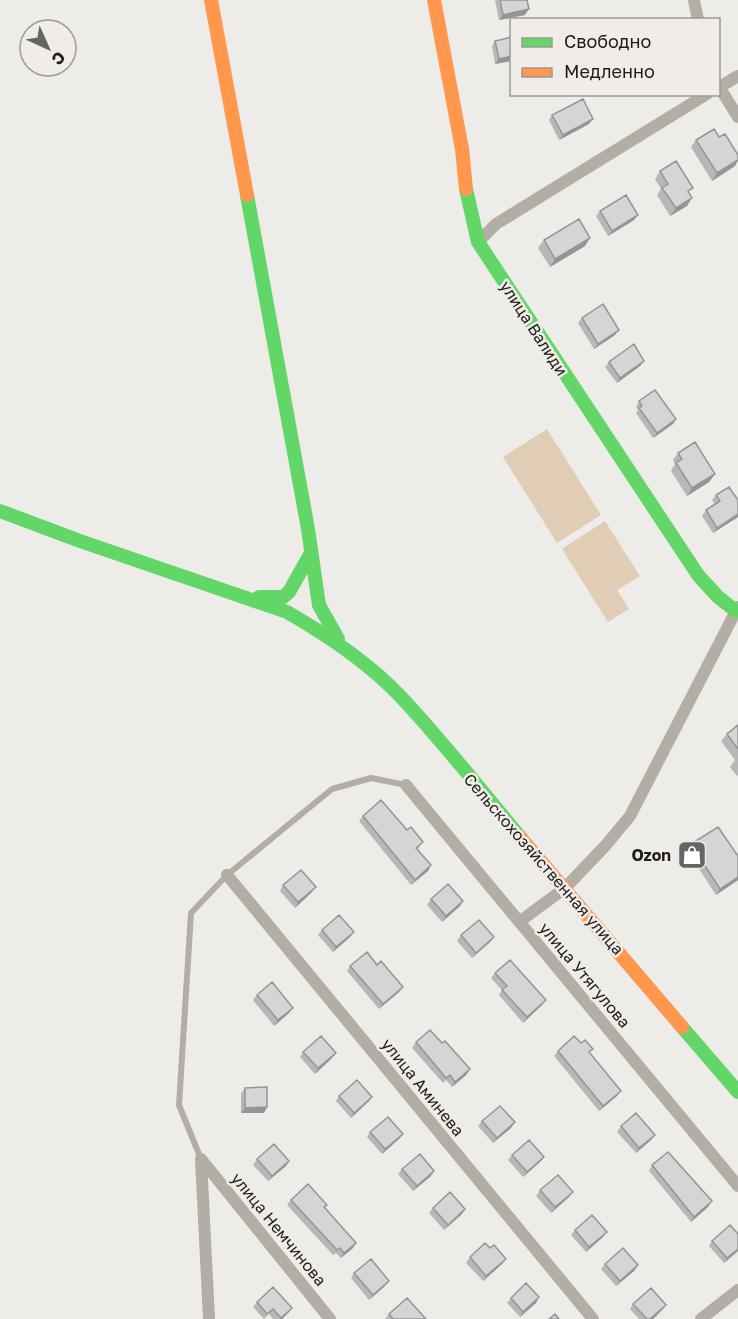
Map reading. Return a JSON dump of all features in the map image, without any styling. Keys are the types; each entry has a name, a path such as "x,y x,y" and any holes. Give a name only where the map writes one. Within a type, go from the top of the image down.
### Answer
{"main road":[{"path":"211,0 319,605 342,646"},
{"name":"улица Валиди","path":"434,0 462,149 468,203 478,242 698,575 718,597 737,609"},
{"name":"Сельскохозяйственная улица","path":"0,511 287,612 365,663 400,696 738,1092"},
{"path":"239,596 283,597 295,584 311,553"}],"street":[{"path":"694,0 698,18"},
{"path":"720,86 738,76"},
{"path":"720,89 738,117"},
{"path":"478,242 496,224 704,96"},
{"path":"519,922 565,888 630,816 737,609"},
{"name":"улица Утягулова","path":"406,785 738,1186"},
{"name":"улица Аминева","path":"227,875 593,1319"},
{"path":"201,1159 209,1319"},
{"name":"улица Немчинова","path":"201,1159 330,1319"},
{"path":"701,1319 738,1290"}],"lane":[{"path":"201,1159 179,1105 191,913 227,875 332,789 370,778 406,785"}],"shaded area":[{"path":"547,429 601,515 557,543 503,457"},
{"path":"605,521 640,576 617,590 629,609 608,622 562,549"}],"building":[{"path":"500,0 527,0 529,9 503,15"},
{"path":"510,37 510,56 499,59 495,41"},
{"path":"583,99 593,119 563,135 552,115"},
{"path":"714,129 719,137 725,134 738,155 738,160 717,173 696,140"},
{"path":"676,161 693,188 688,191 692,198 676,208 662,188 668,184 660,171"},
{"path":"626,195 638,215 612,231 600,211"},
{"path":"579,219 590,238 555,259 544,240"},
{"path":"603,304 619,330 598,344 582,318"},
{"path":"634,344 644,361 620,378 609,362"},
{"path":"655,390 676,419 657,433 639,408 642,406 639,401"},
{"path":"695,442 715,474 692,488 676,463 682,459 678,453"},
{"path":"729,487 738,500 738,514 717,528 706,510 720,501 716,495"},
{"path":"738,725 738,749 727,734"},
{"path":"381,800 407,830 411,827 423,842 416,848 431,865 415,880 363,816"},
{"path":"718,827 738,856 738,877 720,889 691,844"},
{"path":"301,870 316,887 298,902 283,885"},
{"path":"448,884 463,901 446,916 431,899"},
{"path":"339,915 354,932 336,947 322,930"},
{"path":"479,920 494,937 476,953 461,935"},
{"path":"367,952 377,965 381,961 403,987 383,1004 350,966"},
{"path":"510,960 546,1000 527,1017 502,990 507,986 495,973"},
{"path":"272,982 293,1008 278,1020 257,995"},
{"path":"430,1030 442,1043 445,1041 470,1069 455,1082 450,1075 446,1078 416,1042"},
{"path":"321,1036 336,1053 318,1068 303,1052"},
{"path":"574,1036 581,1043 585,1040 593,1049 589,1052 621,1091 603,1106 558,1051"},
{"path":"357,1080 372,1097 354,1113 339,1096"},
{"path":"267,1087 267,1107 245,1108 245,1088"},
{"path":"500,1106 515,1122 497,1138 482,1121"},
{"path":"636,1113 655,1135 639,1148 621,1126"},
{"path":"388,1117 403,1134 385,1149 370,1132"},
{"path":"529,1140 544,1157 527,1172 512,1155"},
{"path":"274,1144 289,1161 272,1176 257,1159"},
{"path":"668,1152 712,1201 694,1217 652,1165"},
{"path":"420,1154 434,1171 417,1186 402,1169"},
{"path":"558,1175 573,1192 555,1207 540,1190"},
{"path":"308,1184 327,1205 324,1207 356,1243 344,1253 340,1248 337,1250 291,1200"},
{"path":"450,1192 465,1209 448,1225 433,1208"},
{"path":"592,1215 607,1232 589,1247 575,1230"},
{"path":"730,1225 738,1234 738,1249 727,1258 712,1241"},
{"path":"485,1243 490,1248 494,1245 506,1259 486,1276 470,1257"},
{"path":"623,1248 638,1265 620,1281 605,1264"},
{"path":"371,1259 389,1281 373,1295 354,1273"},
{"path":"526,1283 539,1297 523,1312 511,1298"},
{"path":"273,1287 292,1308 281,1318 273,1309 267,1314 257,1302"},
{"path":"651,1288 666,1305 647,1319 633,1304"},
{"path":"407,1298 426,1319 393,1319 389,1314"},
{"path":"555,1314 559,1319 549,1319"}],"traffic: fast":[{"path":"466,189 478,242 698,575 718,597 736,611"},
{"path":"247,195 308,529 319,605 338,639"},
{"path":"0,511 287,612 317,630 361,661 401,697 520,837"},
{"path":"259,597 283,597 289,592 311,553"},
{"path":"682,1027 738,1092"}],"traffic: slow":[{"path":"211,0 247,195"},
{"path":"434,0 462,149 466,189"},
{"path":"520,837 682,1027"}],"place":[{"name":"Ozon","path":"692,855"}]}
